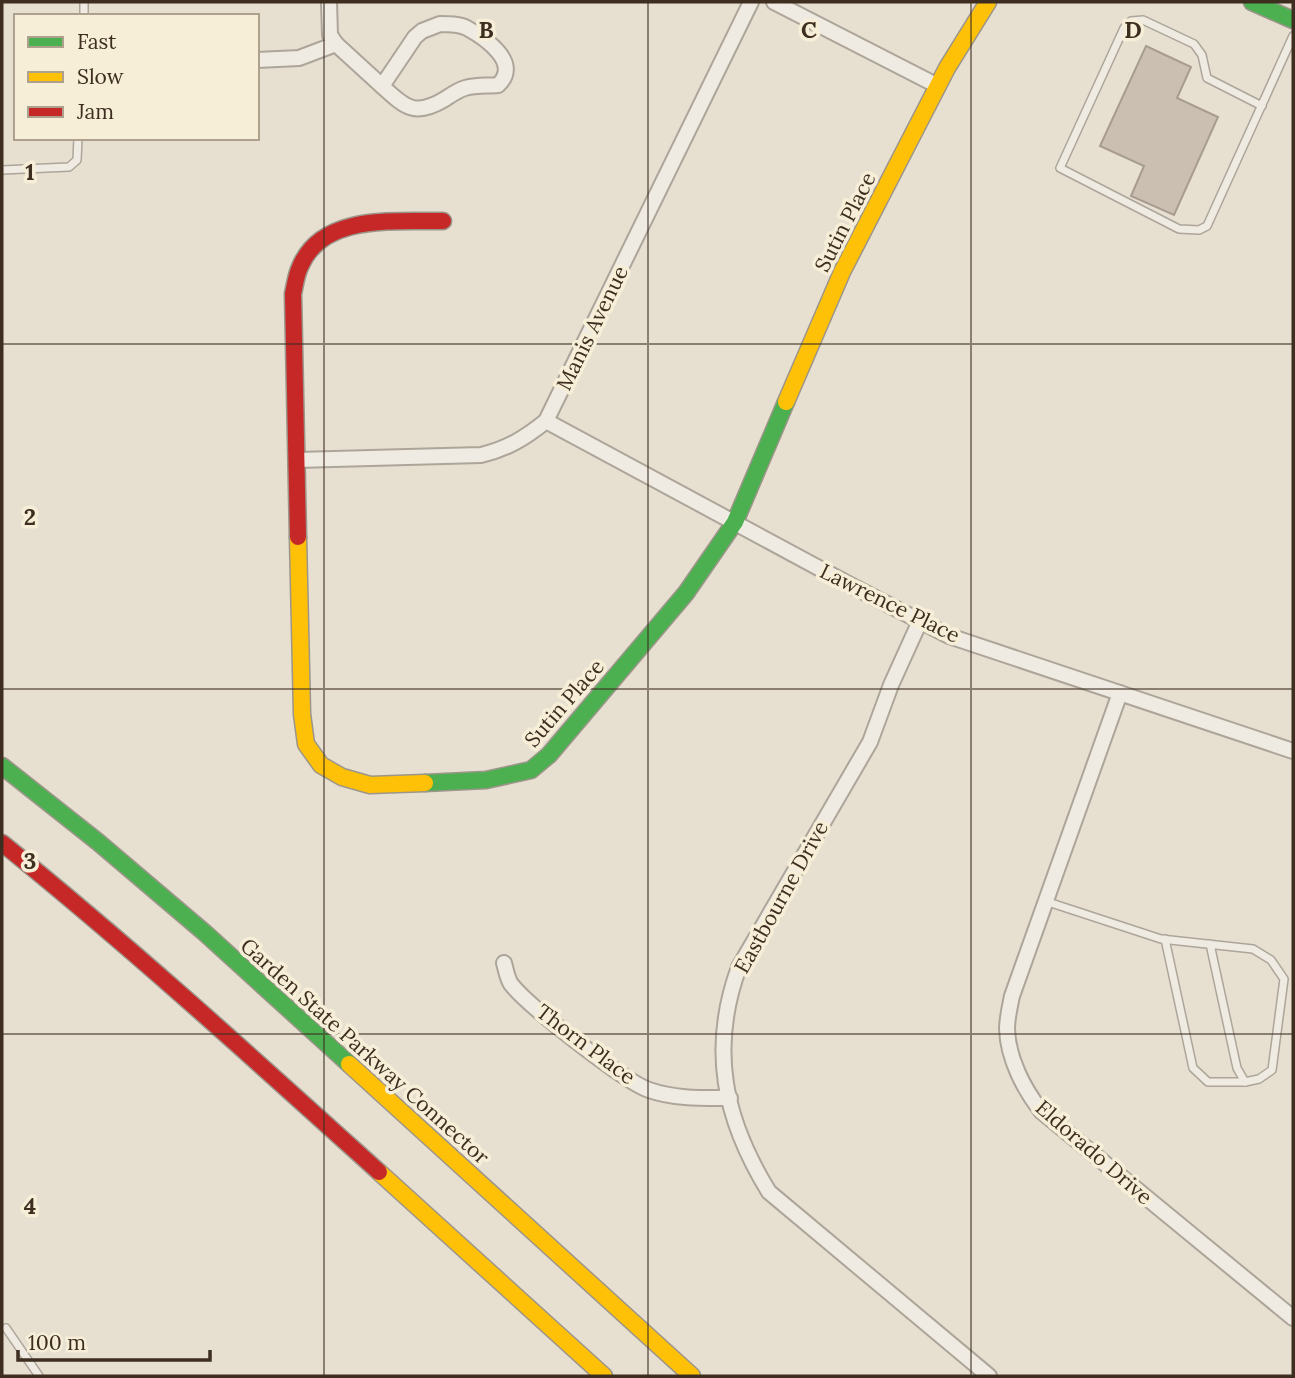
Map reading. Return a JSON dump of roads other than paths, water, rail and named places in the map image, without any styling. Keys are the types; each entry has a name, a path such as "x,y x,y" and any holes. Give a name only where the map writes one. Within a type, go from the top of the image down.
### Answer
{"main road":[{"name":"Sutin Place","path":"443,221 364,224 336,229 319,239 302,260 295,277 293,294 302,714 306,744 321,765 342,777 370,785 486,780 531,770 549,755 686,593 735,523 842,272 938,86 988,2"},
{"path":"1252,2 1293,23"},
{"name":"Garden State Parkway Connector","path":"2,766 205,933 692,1376"},
{"path":"2,843 88,912 185,996 604,1376"}],"street":[{"path":"329,2 330,35 336,44 382,86 404,106 420,110 433,106 464,88 498,85 507,66 503,56 467,28 440,24 415,37 382,86"},
{"name":"Manis Avenue","path":"297,460 481,456 504,450 523,440 546,421 751,2"},
{"path":"774,2 938,86"},
{"path":"259,60 299,58 336,44"},
{"name":"Lawrence Place","path":"546,421 949,636 1293,751"},
{"name":"Eastbourne Drive","path":"920,621 891,685 870,742 739,967 729,996 722,1053 734,1119 752,1163 769,1192 989,1376"},
{"name":"Eldorado Drive","path":"1120,693 1012,996 1007,1030 1012,1053 1024,1090 1041,1111 1293,1318"},
{"name":"Thorn Place","path":"505,963 509,981 524,998 615,1069 646,1089 690,1098 730,1098"}],"lane":[{"path":"1262,106 1207,78 1202,55 1194,44 1143,20 1131,21 1124,28 1060,168 1179,229 1199,230 1207,226 1262,106 1293,23"},
{"path":"2,170 69,167 77,160 78,140"},
{"path":"1045,901 1165,939 1253,948 1271,960 1284,979 1272,1070 1259,1079 1245,1082 1208,1082 1193,1068 1165,939"},
{"path":"1210,944 1237,1068 1245,1082"},
{"path":"6,1328 39,1376"}]}
